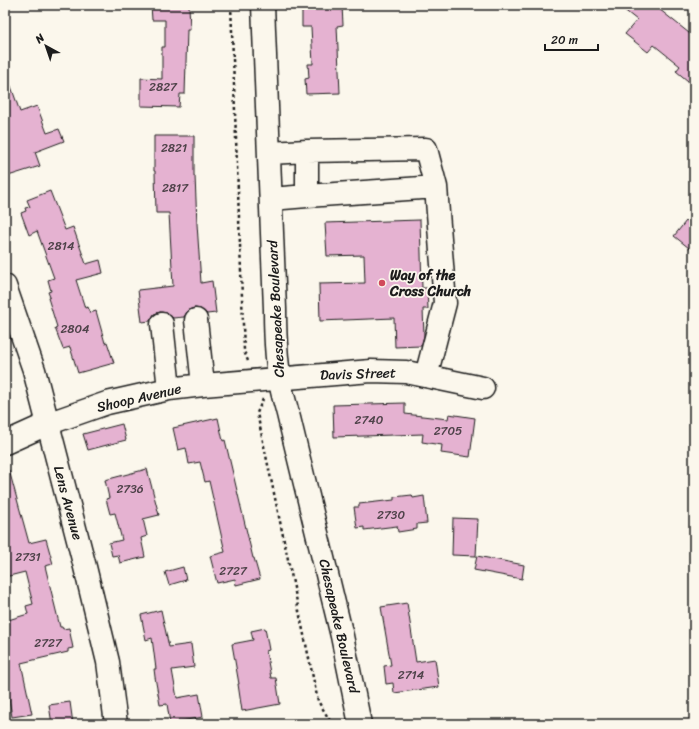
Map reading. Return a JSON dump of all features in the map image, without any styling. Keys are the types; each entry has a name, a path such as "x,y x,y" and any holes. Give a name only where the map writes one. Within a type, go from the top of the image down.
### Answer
{"street":[{"name":"Chesapeake Boulevard","path":"263,5 275,339 279,378 342,636 360,724"},
{"path":"269,153 426,149 436,187 445,303 426,376"},
{"path":"307,151 307,196"},
{"path":"271,200 436,187"},
{"name":"Lens Avenue","path":"5,286 34,370 85,567 108,662 116,724"},
{"path":"196,320 203,385"},
{"path":"162,324 169,389"},
{"name":"Davis Street","path":"279,378 371,371 406,372 483,388"},
{"name":"Shoop Avenue","path":"5,443 47,424 107,403 169,389 279,378"}],"path":[{"path":"231,5 244,351 249,364"},
{"path":"264,397 257,413 258,421 318,701 332,724"}],"building":[{"path":"151,5 189,5 190,30 187,30 185,94 180,94 179,107 141,106 141,78 162,79 162,47 165,47 165,20 152,20"},
{"path":"302,5 342,5 343,25 337,26 340,93 306,94 305,79 309,78 308,64 313,64 311,27 302,27"},
{"path":"618,5 654,5 694,37 694,86 676,71 680,66 654,45 648,52 625,34 637,20"},
{"path":"5,75 7,75 20,112 37,106 47,133 59,129 64,141 35,152 40,166 5,177"},
{"path":"154,136 194,136 194,176 201,283 212,281 216,313 207,314 201,309 194,308 188,310 184,317 173,318 167,313 160,312 154,314 150,321 142,322 138,290 173,286 169,213 156,213"},
{"path":"50,191 65,230 73,227 86,264 100,260 103,273 76,280 85,308 88,307 90,313 96,311 105,343 107,342 114,363 78,373 70,347 63,349 55,328 57,327 48,298 50,297 48,292 51,291 48,280 54,278 37,231 29,235 21,213 26,211 25,208 30,207 27,200"},
{"name":"Way of the Cross Church","path":"420,220 422,288 427,288 428,309 423,309 424,336 421,346 395,347 394,318 320,321 319,284 365,283 364,255 327,256 325,223"},
{"path":"686,221 694,227 694,252 674,236"},
{"path":"405,403 405,414 448,419 449,414 475,418 470,457 441,453 442,445 422,442 423,434 334,437 333,405"},
{"path":"218,418 223,441 225,440 253,558 260,579 236,585 235,579 217,583 210,556 225,552 209,481 205,482 200,462 189,464 186,448 178,450 173,428"},
{"path":"122,424 126,440 88,450 83,434"},
{"path":"147,469 159,515 143,519 147,536 141,538 145,557 120,563 118,555 112,556 109,543 122,540 115,513 110,514 106,499 109,498 105,480"},
{"path":"9,470 29,543 46,539 53,564 45,566 60,627 63,629 69,628 73,648 68,649 68,652 21,663 32,714 12,717 8,692 7,693 5,684 5,621 28,614 26,606 33,604 25,572 5,577 5,471"},
{"path":"412,495 413,498 424,496 427,523 417,524 417,529 398,532 397,526 364,530 364,527 357,528 354,507 359,507 359,504 394,500 394,497"},
{"path":"453,518 478,519 476,556 452,555"},
{"path":"477,556 524,565 522,579 474,570"},
{"path":"183,567 186,580 169,585 165,572"},
{"path":"407,603 416,662 435,659 439,687 394,693 393,683 386,684 384,666 391,665 381,607"},
{"path":"161,610 169,647 191,644 194,667 172,670 177,698 199,694 203,717 170,723 167,704 160,705 154,669 156,669 152,638 146,640 141,615"},
{"path":"265,628 269,650 266,651 271,678 276,678 280,704 242,711 232,644 253,640 251,631"},
{"path":"70,702 73,724 52,724 49,705"}],"place":[{"name":"Way of the Cross Church","path":"382,283"}]}
